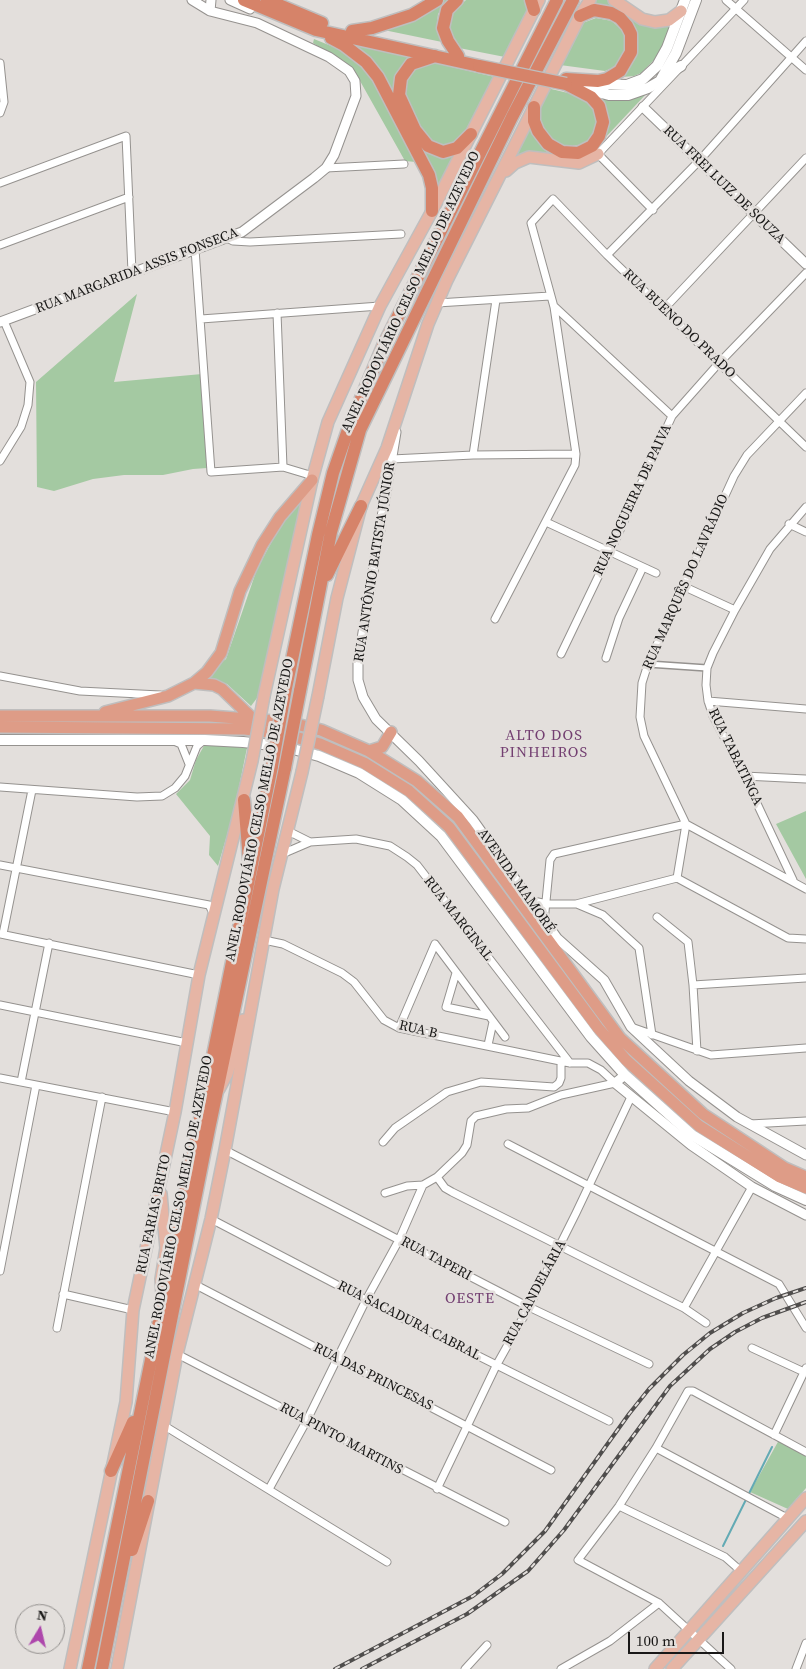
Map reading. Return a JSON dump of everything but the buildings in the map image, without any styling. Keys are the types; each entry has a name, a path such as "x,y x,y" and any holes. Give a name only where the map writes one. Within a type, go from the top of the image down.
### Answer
{"highway":[{"path":"244,0 316,30 344,44 366,62 378,77 428,175 432,188 432,211"},
{"path":"267,0 320,23 458,56 479,63"},
{"path":"352,31 372,28 412,15 437,0"},
{"path":"457,0 447,10 443,28 448,41 458,56"},
{"name":"ANEL RODOVIÁRIO CELSO MELLO DE AZEVEDO","path":"102,1669 178,1288 208,1096 286,688 333,473 349,426 384,344 557,0"},
{"name":"ANEL RODOVIÁRIO CELSO MELLO DE AZEVEDO","path":"88,1669 162,1305 208,1096 285,768 330,532 360,430 512,117 573,0"},
{"path":"316,30 567,82 598,81 607,79 620,72 631,52 631,34 627,26 620,18 611,13 594,10 580,16"},
{"path":"435,56 412,64 401,78 399,95 415,130 428,146 443,152 458,148 471,134"},
{"path":"534,107 534,121 538,131 548,144 562,152 578,152 592,146 600,136 603,122 599,106 591,97 567,82"},
{"path":"85,717 168,696 194,683 207,672 221,653 240,591 262,545 280,517 313,478"},
{"path":"315,610 329,570 361,506"},
{"path":"194,683 214,685 222,689 253,719"},
{"path":"0,716 185,716 287,722 321,730 369,751 417,781 458,817 620,1038 703,1114 785,1168 806,1177"},
{"path":"0,727 245,729 284,734 320,744 364,763 410,791 449,827 598,1028 626,1060 699,1126 780,1177 806,1188"},
{"path":"369,751 382,747 390,732"},
{"path":"244,800 251,876"},
{"path":"111,1472 143,1399"},
{"path":"117,1592 148,1500"}],"main road":[{"name":"ANEL RODOVIÁRIO CELSO MELLO DE AZEVEDO","path":"117,1669 177,1354 211,1219 225,1150 251,1001 282,854 302,772 337,598 361,506 387,448 437,303 534,107 590,0"},
{"path":"614,0 642,19 655,22 669,20 680,11"},
{"path":"567,82 610,86 627,84 643,79 657,66 667,48 685,0"},
{"path":"663,76 676,53 696,0"},
{"name":"ANEL RODOVIÁRIO CELSO MELLO DE AZEVEDO","path":"252,761 264,696 313,478 328,422 380,306 432,211 535,4"},
{"path":"567,82 609,95 628,95 648,88 663,76 681,66"},
{"path":"501,176 515,163 529,157 579,163 598,154"},
{"path":"0,740 205,740 282,746 319,756 359,773 402,800 441,836 591,1037 625,1075 692,1135 775,1186 806,1200"},
{"name":"RUA FARIAS BRITO","path":"70,1669 126,1402 133,1310 176,1112 199,975 244,800 252,761"},
{"path":"208,1096 228,1074 240,1029 251,1001"},
{"path":"161,1177 166,1248 161,1279 162,1305"},
{"path":"672,1669 694,1634 742,1572 806,1498"},
{"path":"655,1669 694,1634 806,1521"}],"street":[{"name":"RUA MARGARIDA ASSIS FONSECA","path":"2,321 242,232 326,168 340,144 355,100 356,86 349,71 328,57 257,22 210,11 192,0"},
{"path":"210,11 211,0"},
{"path":"230,0 254,11 280,16"},
{"path":"726,0 792,55 806,70"},
{"path":"653,210 598,154 744,0"},
{"path":"607,255 699,161 806,40"},
{"path":"0,62 4,102 0,113"},
{"name":"RUA FREI LUIZ DE SOUZA","path":"643,107 806,264"},
{"path":"0,183 126,136 132,272"},
{"path":"663,310 806,158"},
{"path":"326,168 404,164"},
{"path":"0,245 129,197"},
{"name":"RUA BUENO DO PRADO","path":"550,296 531,223 553,199 663,310 806,447"},
{"path":"227,238 233,241 250,242 401,234"},
{"path":"195,249 211,472 283,467 313,478"},
{"name":"RUA NOGUEIRA DE PAIVA","path":"561,654 672,416 719,363 806,273"},
{"path":"437,303 550,296 554,306 576,454 575,465 494,618"},
{"path":"474,455 496,300"},
{"path":"201,319 380,306"},
{"path":"554,306 672,416"},
{"path":"277,313 283,467"},
{"path":"0,461 22,427 28,405 30,382 2,321"},
{"name":"RUA MARQUÊS DO LAVRÁDIO","path":"686,824 644,736 639,701 642,684 648,664 685,587 734,476 747,455 806,393"},
{"name":"RUA ANTÔNIO BATISTA JÚNIOR","path":"390,732 376,719 363,697 358,680 358,663 400,412"},
{"path":"392,460 474,455 576,454"},
{"name":"RUA TABATINGA","path":"793,880 708,701 706,685 707,668 735,610 770,549 789,524 806,507"},
{"path":"546,522 656,573"},
{"path":"789,524 806,532"},
{"path":"606,658 619,618 643,567"},
{"path":"685,587 735,610"},
{"path":"648,664 707,668"},
{"path":"0,676 80,691 168,696"},
{"path":"708,701 806,709"},
{"name":"AVENIDA MAMORÉ","path":"390,732 473,820 544,923 557,938 604,980 631,1027 689,1081 749,1124 806,1155"},
{"path":"172,740 181,744 189,764"},
{"path":"0,787 137,797 162,796 176,788 185,776 197,746 205,740"},
{"path":"744,776 806,779"},
{"path":"32,790 17,868 1,934 199,975"},
{"path":"677,878 686,824"},
{"path":"544,923 550,860 554,854 686,824 806,888"},
{"path":"288,831 310,842"},
{"name":"RUA MARGINAL","path":"282,854 310,842 356,839 390,846 407,857 417,865 570,1063"},
{"path":"0,865 209,905 214,916"},
{"path":"529,900 547,904 576,904 677,878 788,938 806,939"},
{"path":"576,904 603,914 639,948 652,1034"},
{"path":"657,917 688,942 694,985 697,1051"},
{"name":"RUA B","path":"264,940 283,944 342,973 354,982 384,1020 399,1028 570,1063 588,1063 601,1070 615,1084"},
{"path":"21,1082 49,943"},
{"path":"399,1028 435,944 505,1038"},
{"path":"456,972 446,1007 491,1019"},
{"path":"694,985 806,978"},
{"path":"0,1005 187,1043"},
{"path":"488,1045 491,1019"},
{"path":"631,1027 711,1055 806,1048"},
{"path":"383,1142 395,1128 447,1092 481,1082 554,1087 559,1084 561,1078 561,1061"},
{"path":"385,1193 407,1186 423,1185 437,1177 462,1153 467,1145 471,1121 476,1116 506,1109 528,1108 560,1095 615,1084 625,1075"},
{"path":"0,1078 176,1112"},
{"path":"615,1084 691,1145 752,1187 806,1214"},
{"path":"0,1271 36,1085"},
{"path":"58,1328 102,1097"},
{"name":"RUA CANDELÁRIA","path":"437,1489 466,1424 559,1247 631,1097"},
{"path":"749,1124 806,1121"},
{"path":"508,1144 779,1284 806,1328"},
{"name":"RUA TAPERI","path":"225,1150 528,1307 649,1364"},
{"path":"437,1177 445,1188 559,1247 684,1308 706,1323"},
{"path":"269,1490 366,1300 399,1240 423,1185"},
{"path":"684,1308 752,1187"},
{"name":"RUA SACADURA CABRAL","path":"211,1219 366,1300 609,1422"},
{"name":"RUA DAS PRINCESAS","path":"194,1284 466,1424 551,1470"},
{"path":"63,1294 133,1310"},
{"path":"752,1348 805,1370 774,1435"},
{"name":"RUA PINTO MARTINS","path":"177,1354 437,1489 505,1522"},
{"path":"731,1669 659,1603 578,1560 619,1506 690,1390 806,1452"},
{"path":"163,1425 387,1562"},
{"path":"656,1448 789,1519"},
{"path":"619,1506 725,1557 742,1572"},
{"path":"561,1669 610,1640 659,1603"},
{"path":"796,1669 806,1643"},
{"path":"465,1669 487,1645"}],"green space":[{"path":"442,0 448,0 438,14 437,24 442,42 379,29"},
{"path":"466,0 525,0 528,13 505,57 459,48 456,45 448,28 451,14"},
{"path":"594,0 609,0 670,24 667,39 656,58 641,73 622,77 634,61 638,46 636,34 592,4"},
{"path":"596,18 612,21 624,32 627,47 617,66 605,71 560,65 580,24"},
{"path":"314,39 353,57 368,73 416,162 405,161 355,72 342,61 313,43"},
{"path":"350,43 414,58 399,74 419,142 456,155 436,191 424,162"},
{"path":"430,62 495,77 463,140 447,147 430,143 402,96 410,71"},
{"path":"547,88 589,98 600,123 589,140 580,145 565,147 547,138 538,116"},
{"path":"648,92 603,140 599,97"},
{"path":"530,124 536,140 550,155 515,159"},
{"path":"137,294 114,382 202,374 207,468 163,475 124,475 93,479 54,491 37,487 36,382"},
{"path":"307,488 266,686 251,706 227,684 203,676 226,659 257,569 284,519"},
{"path":"205,744 247,748 234,811 218,866 209,855 210,836 176,794 190,780 196,760"},
{"path":"806,811 806,879 776,824"},
{"path":"779,1440 806,1456 806,1488 788,1509 750,1492"}],"waterway":[{"path":"723,1546 772,1447"}],"railway":[{"path":"335,1669 473,1596 502,1574 545,1531 629,1414 649,1389 683,1355 710,1333 743,1313 776,1298 806,1288"},
{"path":"362,1669 467,1614 528,1571 564,1530 670,1386 710,1349 735,1332 762,1318 806,1302"}],"district":[{"name":"ALTO DOS PINHEIROS","path":"544,744"},
{"name":"OESTE","path":"470,1299"}]}
